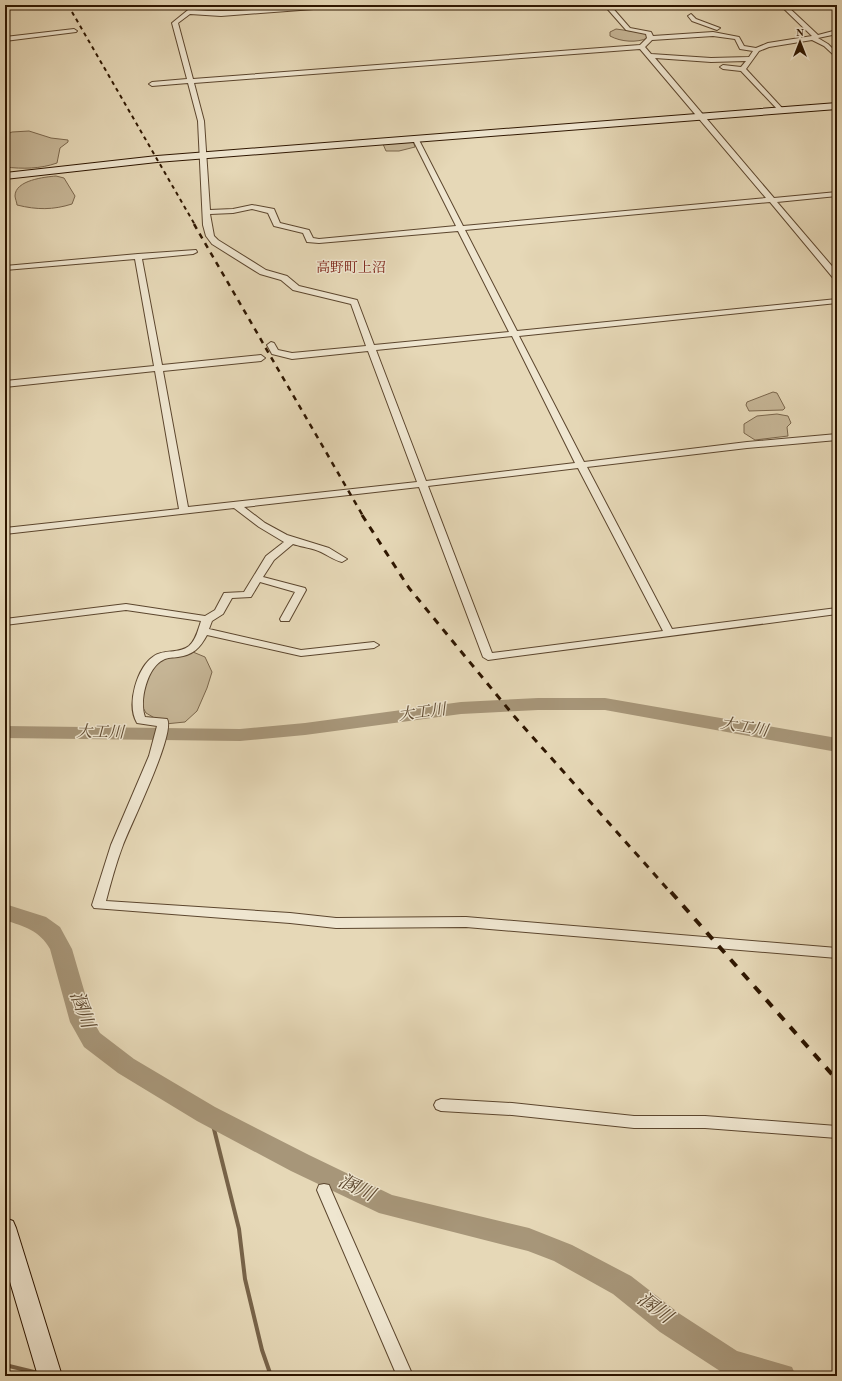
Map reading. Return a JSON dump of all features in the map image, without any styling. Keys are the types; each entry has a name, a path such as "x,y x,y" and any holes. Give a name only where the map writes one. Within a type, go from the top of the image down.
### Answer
{"street":[{"path":"340,5 221,14 192,8 175,23 201,121 207,225 210,236 215,242 263,272 284,278 296,288 354,302 488,657 837,611"},
{"path":"607,5 628,29 649,33 650,38"},
{"path":"783,5 815,38 826,45 837,56"},
{"path":"691,16 694,20 717,28"},
{"path":"713,34 721,24 720,21"},
{"path":"5,39 74,31"},
{"path":"743,69 757,50 768,45 815,38 837,32"},
{"path":"152,84 642,47 650,38 713,34 736,38 742,48 757,50"},
{"path":"642,47 837,277"},
{"path":"650,56 711,60 750,59"},
{"path":"723,67 743,69 781,110"},
{"path":"5,176 157,159 837,106"},
{"path":"416,140 581,466 669,633"},
{"path":"207,212 233,211 252,207 271,210 277,224 306,232 310,240 319,241 837,194"},
{"path":"5,268 193,252"},
{"path":"138,256 184,510"},
{"path":"272,345 275,352 292,356 837,301"},
{"path":"5,384 261,358"},
{"path":"5,531 581,466 747,445 837,436"},
{"path":"236,505 262,527 275,534 291,541 325,550 342,559"},
{"path":"5,622 126,607 207,618 219,612 228,596 247,595 270,558 291,541"},
{"path":"257,578 301,590 285,619"},
{"path":"207,618 203,631 192,649 181,653 159,657 151,663 146,671 138,699 138,711 141,720 163,722 163,726 158,748 117,845 98,905 336,922 466,922 837,953"},
{"path":"203,631 300,653 374,645"},
{"path":"441,1105 512,1109 634,1122 705,1122 837,1132"},
{"path":"324,1190 405,1376"},
{"path":"5,1228 50,1376"}],"shaded area":[{"path":"616,29 645,33 648,38 634,41 619,40 610,36 610,32"},
{"path":"29,131 51,138 68,140 68,142 60,148 57,163 31,168 5,167 5,135 12,132"},
{"path":"413,141 415,147 399,151 386,151 383,144"},
{"path":"56,176 64,178 75,196 72,204 45,209 17,205 15,196 16,191 20,186 31,180"},
{"path":"773,392 777,393 785,408 783,410 749,411 746,405 747,402"},
{"path":"777,414 788,416 791,423 787,427 788,436 755,440 744,433 744,424 757,416"},
{"path":"193,652 205,657 212,672 207,688 197,711 185,722 165,724 146,713 136,695 150,665 170,654"}],"waterway":[{"name":"大工川","path":"5,732 240,735 305,729 461,708 538,704 605,704 837,745"},
{"name":"溷川","path":"5,912 38,923 52,933 61,949 82,1022 92,1040 126,1066 206,1114 300,1163 388,1205 529,1240 563,1253 622,1285 670,1323 730,1362 782,1376"},
{"path":"211,1117 239,1229 245,1279 262,1350 271,1376"},
{"path":"5,1365 34,1372"}],"railway":[{"path":"68,5 195,225"},
{"path":"194,224 363,516"},
{"path":"362,515 409,588 514,716 671,893"},
{"path":"671,892 837,1080"}],"district":[{"name":"高野町上沼","path":"351,268"}]}
